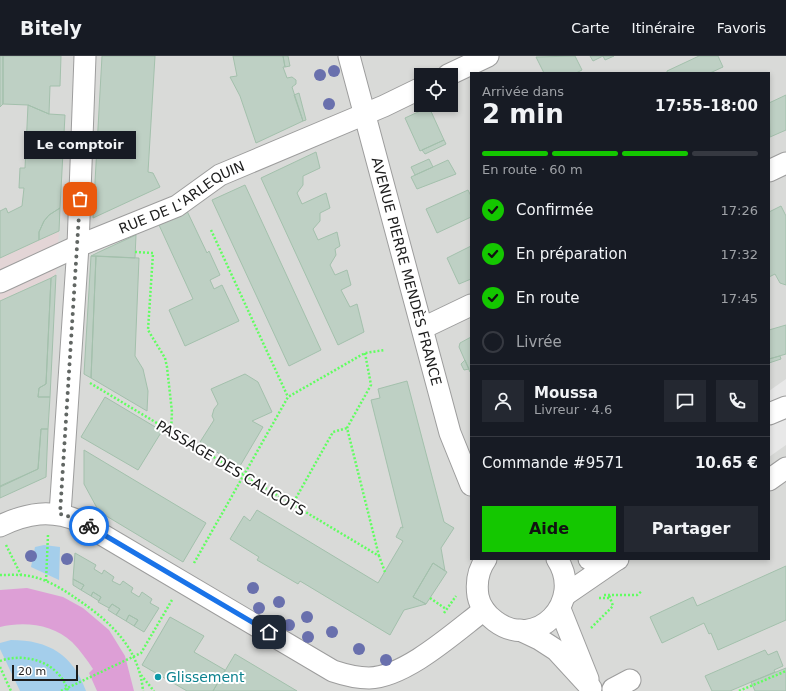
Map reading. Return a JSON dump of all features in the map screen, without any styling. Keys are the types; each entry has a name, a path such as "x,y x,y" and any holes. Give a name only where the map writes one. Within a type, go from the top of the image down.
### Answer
{"street":[{"path":"60,514 78,246 85,56"},
{"name":"AVENUE PIERRE MENDÈS FRANCE","path":"349,56 450,433 470,483"},
{"path":"458,70 488,56"},
{"name":"RUE DE L'ARLEQUIN","path":"0,282 78,246 177,206 220,175 414,91"},
{"path":"770,170 786,163"},
{"path":"423,328 470,305"},
{"path":"770,414 786,407"},
{"path":"770,479 786,468"},
{"path":"3,536 24,516 35,513 60,514 79,521 333,671 348,676 370,678 393,672 424,656 484,610"},
{"path":"486,560 478,575 477,587 479,599 484,610 499,625 520,630 539,639 556,650 591,689"},
{"path":"558,560 562,567 566,581 562,602 591,689"},
{"path":"520,630 532,629 542,625 552,618 562,602 616,560"}],"path":[{"path":"211,230 288,397"},
{"path":"135,252 153,253 148,330 165,358 172,412 171,431"},
{"path":"61,691 68,690 83,681 141,653 184,582 288,397 365,354 385,350"},
{"path":"365,354 371,385 347,428 379,556 385,572"},
{"name":"PASSAGE DES CALICOTS","path":"69,370 244,477 379,556"},
{"path":"292,505 333,432 347,428"},
{"path":"46,581 48,535"},
{"path":"3,536 21,575"},
{"path":"0,575 21,575 46,581 99,614 120,634 134,657 141,675 143,691"},
{"path":"442,615 457,594"},
{"path":"430,598 446,609"},
{"path":"575,643 613,606"},
{"path":"0,661 21,657 38,660 53,669 68,690"},
{"path":"0,667 11,691"},
{"path":"739,691 786,671"},
{"path":"141,675 154,691"}],"shaded area":[{"path":"0,56 786,56 786,691 0,691"},
{"path":"59,231 56,275 0,301 0,258"},
{"path":"786,379 786,445 770,456 770,390"},
{"path":"44,545 60,547 59,580 31,567 35,547"},
{"path":"27,588 63,597 83,608 109,630 125,656 134,691 97,691 89,673 93,669 91,666 72,642 56,631 28,624 0,627 0,590"},
{"path":"11,640 37,643 58,652 67,659 74,668 81,678 86,691 20,691 0,649 0,643"}],"building":[{"path":"0,56 3,56 3,104 0,107"},
{"path":"3,56 61,56 60,86 50,86 49,114 28,105 3,104"},
{"path":"102,56 155,56 148,172 153,173 160,187 93,218"},
{"path":"233,56 283,56 285,67 283,67 287,78 292,77 296,80 296,84 292,87 303,121 256,143 240,96 230,77 237,76"},
{"path":"283,56 288,56 290,66 285,67"},
{"path":"575,56 582,70 578,72 544,72 536,57"},
{"path":"590,56 603,56 593,61"},
{"path":"603,56 614,56 605,60"},
{"path":"699,56 718,56 723,67 712,72 667,71"},
{"path":"299,93 306,120 303,121 294,95"},
{"path":"786,95 786,130 770,137 770,103"},
{"path":"28,105 49,114 65,115 60,208 49,215 44,221 39,232 39,240 0,258 0,211 6,208 8,213 22,206 24,188 19,188 20,168 25,168"},
{"path":"418,112 431,112 444,140 420,151 405,118"},
{"path":"444,140 446,144 425,154 422,150"},
{"path":"316,152 320,168 303,176 303,185 297,193 302,204 326,193 330,208 320,213 320,221 313,229 318,240 337,232 340,246 335,249 336,255 330,265 335,275 347,270 351,285 341,290 350,307 357,304 364,332 338,345 261,178"},
{"path":"429,159 433,167 415,175 411,167"},
{"path":"448,160 456,174 417,189 411,177"},
{"path":"245,185 321,350 289,366 212,200"},
{"path":"468,190 470,194 470,217 437,233 426,209"},
{"path":"781,206 786,216 786,285 780,283 775,274 770,276 770,212"},
{"path":"60,208 59,231 39,240 39,232 44,221 49,215"},
{"path":"187,211 207,253 209,251 220,275 210,280 214,289 222,285 239,321 185,346 169,310 193,299 159,225"},
{"path":"136,235 135,258 91,256 99,252"},
{"path":"470,246 470,279 459,284 447,258"},
{"path":"91,256 96,256 91,378 84,374"},
{"path":"96,256 139,258 135,356 143,369 148,391 147,411 91,378"},
{"path":"56,275 50,397 38,397 39,388 46,384 51,278"},
{"path":"51,278 46,384 39,388 38,397 50,397 48,429 41,429 38,469 0,487 0,301"},
{"path":"786,325 786,354 770,359 770,330"},
{"path":"470,338 470,372 459,347 460,343"},
{"path":"780,356 781,359 770,363 770,359"},
{"path":"465,360 469,369 464,370 461,364"},
{"path":"245,374 258,382 272,412 252,421 263,427 240,466 200,442 214,420 212,416 214,409 218,404 211,389"},
{"path":"407,381 444,522 454,528 441,548 445,571 433,563 413,597 426,604 404,610 390,635 300,581 298,584 257,560 259,557 230,539 244,516 250,521 257,510 378,583 403,541 396,537 401,527 403,528 371,400 380,398 378,389"},
{"path":"105,397 162,431 138,470 81,437"},
{"path":"41,429 48,429 46,477 0,498 0,486 38,469"},
{"path":"84,450 206,523 183,562 108,517 97,508 84,484"},
{"path":"75,553 96,565 94,569 102,574 104,570 114,577 112,581 120,585 123,581 133,588 131,592 139,597 142,592 152,599 150,603 159,608 144,632 134,626 138,620 129,615 126,621 116,615 120,609 112,604 109,608 98,602 101,597 93,592 91,596 81,590 84,585 73,579"},
{"path":"433,563 447,572 426,604 413,597"},
{"path":"786,566 786,620 718,650 711,633 709,634 704,623 662,643 650,617 693,597 697,606"},
{"path":"73,579 84,585 81,590 73,585"},
{"path":"93,592 101,597 99,601 91,596"},
{"path":"112,604 120,609 116,615 108,610"},
{"path":"129,615 138,620 134,626 126,621"},
{"path":"170,617 204,636 194,652 225,670 213,691 187,691 142,665"},
{"path":"765,650 768,655 777,651 783,666 774,670 775,672 730,691 712,691 705,676"},
{"path":"235,654 297,691 213,691"},
{"path":"786,668 786,691 755,691 751,682"}],"way so far":[{"path":"80,199 60,514 71,517 89,526"}],"place":[{"name":"Le comptoir","path":"80,199"},
{"name":"Glissement","path":"158,677"}],"route":[{"path":"89,526 269,632"}]}
